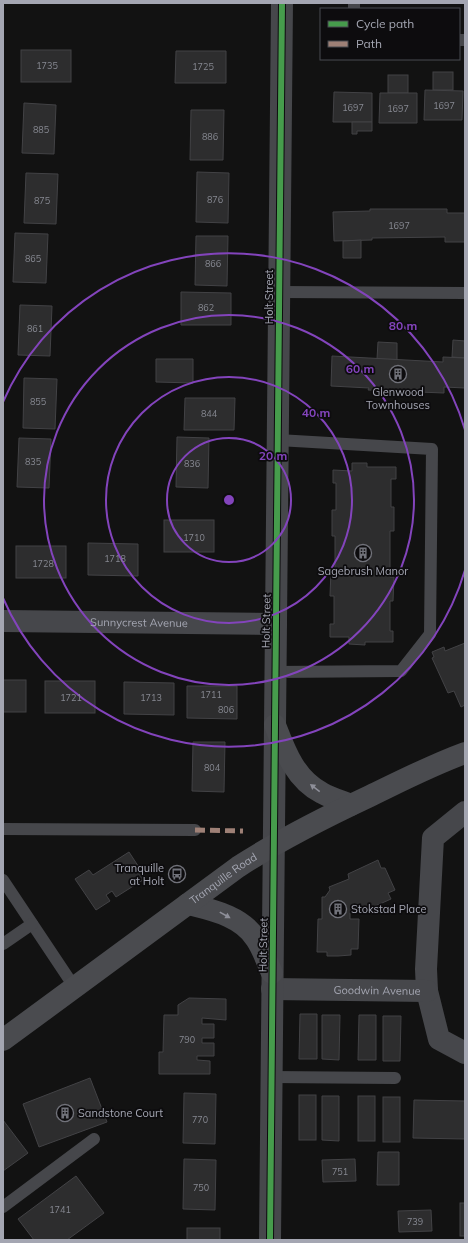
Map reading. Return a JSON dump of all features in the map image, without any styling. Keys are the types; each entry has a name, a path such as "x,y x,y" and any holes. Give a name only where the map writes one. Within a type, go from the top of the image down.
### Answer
{"main road":[{"path":"275,725 292,765 302,778 321,793 351,805"},
{"name":"Tranquille Road","path":"3,1040 188,904 274,843 435,764 465,753"},
{"path":"188,904 219,912 244,926 256,938 272,981"}],"street":[{"name":"Holt Street","path":"270,1240 282,3"},
{"name":"Sunnycrest Avenue","path":"3,621 276,624"},
{"path":"427,991 426,969 433,838 465,812"},
{"name":"Goodwin Avenue","path":"272,981 427,991 438,1039 465,1052"}],"lane":[{"path":"279,292 465,293"},
{"path":"275,672 401,671 430,634 432,449 278,440"},
{"path":"3,829 195,830"},
{"path":"3,880 75,988"},
{"path":"3,944 32,924"},
{"path":"271,1077 395,1078"},
{"path":"3,1207 94,1139"}],"building":[{"path":"21,50 71,50 71,82 21,82"},
{"path":"176,51 226,51 226,83 175,83"},
{"path":"433,72 453,72 453,90 433,90"},
{"path":"388,75 408,75 408,93 388,93"},
{"path":"425,90 463,91 462,120 424,120"},
{"path":"334,92 372,93 372,122 333,122"},
{"path":"380,93 417,93 417,123 379,123"},
{"path":"24,103 56,105 54,154 22,153"},
{"path":"191,110 224,110 223,160 190,160"},
{"path":"352,122 372,122 372,131 357,131 357,134 352,134"},
{"path":"197,172 229,173 228,223 196,222"},
{"path":"26,173 58,174 56,224 24,223"},
{"path":"370,209 447,209 447,213 465,213 465,242 445,242 445,237 372,238 372,240 334,241 333,212 370,211"},
{"path":"15,233 48,234 46,283 13,282"},
{"path":"196,236 228,236 227,286 195,285"},
{"path":"361,240 361,258 343,258 343,241"},
{"path":"181,292 231,293 231,325 181,325"},
{"path":"20,305 52,306 50,356 18,355"},
{"path":"453,340 465,341 465,358 452,357"},
{"path":"378,342 397,343 397,360 377,359"},
{"name":"Glenwood Townhouses","path":"332,356 443,362 443,357 465,358 465,388 444,387 444,393 368,390 369,388 331,386"},
{"path":"156,359 193,359 193,383 156,382"},
{"path":"24,378 57,379 55,429 23,428"},
{"path":"185,398 235,398 234,430 184,430"},
{"path":"177,437 209,438 208,488 176,487"},
{"path":"19,438 51,439 49,488 17,487"},
{"name":"Sagebrush Manor","path":"352,463 367,463 367,467 396,467 396,479 391,479 391,507 394,507 394,531 390,531 390,577 394,577 393,601 390,601 390,631 393,631 393,642 365,642 365,645 349,644 349,637 330,637 330,624 334,624 334,596 330,596 331,570 335,570 335,536 332,536 332,510 336,510 336,483 333,483 333,470 352,471"},
{"path":"164,520 214,520 214,552 164,552"},
{"path":"88,543 138,544 138,576 88,575"},
{"path":"16,546 66,546 66,578 16,578"},
{"path":"465,643 465,705 461,707 454,691 448,693 432,658 434,657 432,652 444,647 445,651"},
{"path":"3,680 26,680 26,712 3,712"},
{"path":"45,681 95,681 95,713 45,713"},
{"path":"124,682 174,683 174,715 124,714"},
{"path":"187,686 237,686 237,719 187,718"},
{"path":"193,742 225,742 224,792 192,791"},
{"path":"129,852 146,878 116,897 112,891 106,895 110,901 96,910 75,879 89,870 93,875"},
{"name":"Stokstad Place","path":"378,860 381,868 385,868 395,890 388,893 391,899 364,911 361,904 355,905 350,913 350,919 359,919 358,949 351,949 351,955 338,956 327,956 327,952 317,952 318,919 322,919 322,897 325,897 330,890 329,887 349,879 348,874"},
{"path":"189,998 226,999 226,1020 202,1018 202,1024 214,1024 214,1038 202,1038 202,1043 214,1043 214,1056 197,1056 197,1060 210,1061 210,1074 159,1074 159,1052 163,1052 164,1015 178,1015 178,1005"},
{"path":"300,1014 317,1014 317,1059 299,1059"},
{"path":"322,1015 340,1015 339,1060 322,1059"},
{"path":"359,1015 376,1015 376,1060 358,1060"},
{"path":"383,1016 401,1016 400,1061 383,1061"},
{"name":"Sandstone Court","path":"90,1078 107,1122 39,1147 23,1104"},
{"path":"184,1093 216,1094 215,1144 183,1143"},
{"path":"299,1095 316,1095 316,1140 299,1140"},
{"path":"322,1096 339,1096 339,1141 322,1140"},
{"path":"358,1096 375,1096 375,1141 358,1141"},
{"path":"383,1097 400,1097 400,1142 383,1142"},
{"path":"414,1100 465,1101 465,1139 413,1138"},
{"path":"3,1120 28,1153 3,1171"},
{"path":"378,1152 399,1152 399,1185 377,1185"},
{"path":"184,1159 216,1160 215,1210 183,1209"},
{"path":"355,1159 356,1181 323,1182 322,1160"},
{"path":"76,1176 104,1213 67,1240 34,1240 18,1219"},
{"path":"460,1203 465,1203 465,1236 460,1236"},
{"path":"431,1210 432,1231 399,1232 398,1211"},
{"path":"187,1228 220,1228 220,1240 187,1240"}],"marked path":[{"path":"195,830 243,831"}],"cycle path":[{"path":"270,1240 282,3"}],"place":[{"name":"Glenwood Townhouses","path":"398,374"},
{"name":"Sagebrush Manor","path":"363,553"},
{"name":"Tranquille at Holt","path":"177,874"},
{"name":"Stokstad Place","path":"338,909"},
{"name":"Sandstone Court","path":"65,1113"}]}
